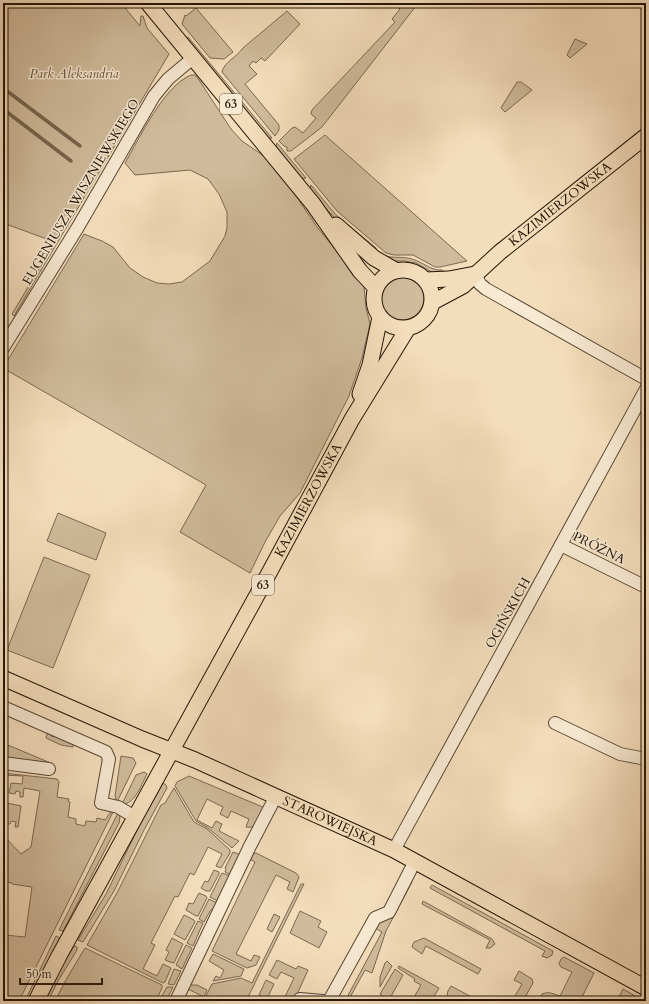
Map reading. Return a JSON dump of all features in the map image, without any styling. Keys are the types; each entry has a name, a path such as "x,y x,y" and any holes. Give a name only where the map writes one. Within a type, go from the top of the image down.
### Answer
{"main road":[{"name":"63","path":"148,3 314,204 360,271 376,288"},
{"name":"KAZIMIERZOWSKA","path":"433,302 463,286 500,252 646,136"},
{"name":"63","path":"314,204 342,231 374,258 395,270"},
{"path":"404,269 420,274 426,280 432,294 433,302 425,319 417,325 408,328 400,328 385,323 380,317 374,303 376,288 383,277 395,270 404,269"},
{"path":"426,280 449,279 475,274"},
{"name":"KAZIMIERZOWSKA","path":"352,419 370,364 380,317"},
{"name":"KAZIMIERZOWSKA","path":"172,750 352,419 408,328"},
{"name":"STAROWIEJSKA","path":"3,678 142,739 172,750 394,850 646,988"},
{"name":"63","path":"36,1001 172,750"}],"street":[{"name":"EUGENIUSZA WISZNIEWSKIEGO","path":"3,348 78,227 154,96 168,79 193,58"},
{"path":"475,274 480,284 486,289 646,379"},
{"name":"OGIŃSKICH","path":"394,850 646,389"},
{"name":"PRÓŻNA","path":"561,545 646,587"},
{"path":"3,707 106,752 109,759 101,803 118,807 135,817"},
{"path":"555,723 620,754 646,759"},
{"path":"3,763 49,769"},
{"path":"176,1001 250,846 276,796"},
{"path":"329,1001 375,918 389,912 415,861"},
{"path":"299,1001 300,999 323,1001"}],"green space":[{"name":"Park Aleksandria","path":"3,3 121,3 140,26 141,16 143,16 147,28 169,54 14,316 12,314 55,242 3,223"},
{"path":"393,3 414,3 416,6 322,127 291,151 287,151 287,147 279,141 292,128 295,127 303,133 316,118 311,114 312,110 395,22 392,19 400,9"},
{"path":"196,8 233,52 224,59 210,58 182,24 185,15 186,16"},
{"path":"287,11 300,24 265,61 261,58 256,63 253,61 249,66 257,74 245,84 279,125 279,130 275,136 222,72 223,68 228,62"},
{"path":"188,37 272,138 268,138 185,39"},
{"path":"575,39 587,44 570,58 567,55"},
{"path":"191,75 195,75 199,80 231,129 242,141 264,156 277,170 317,227 364,286 366,308 370,324 362,358 349,396 300,493 280,516 250,573 180,532 206,485 3,368 84,234 113,247 130,268 143,277 157,283 169,284 182,282 210,261 225,236 227,228 227,212 219,194 208,179 190,170 135,175 125,163 145,127 162,101 181,81"},
{"path":"517,82 521,82 532,90 505,112 501,108"},
{"path":"325,135 467,261 435,267 413,255 394,255 386,253 337,211 294,159"},
{"path":"277,143 306,178 302,179 276,148"},
{"path":"311,185 336,215 376,248 376,251 346,228 329,212 311,191"},
{"path":"383,255 412,259 431,268 445,272 433,273 416,263 393,261"},
{"path":"402,276 414,280 420,286 424,298 420,310 414,316 402,320 390,316 384,310 380,298 384,286 390,280"},
{"path":"58,513 106,533 96,560 47,541"},
{"path":"44,557 90,575 53,668 7,650"},
{"path":"48,731 52,733 51,736 54,737 55,734 73,743 73,747 61,745 46,738"},
{"path":"3,743 53,764 53,766 3,759"},
{"path":"121,756 133,758 136,763 117,802 115,796"},
{"path":"144,772 147,774 138,793 131,801 122,804 136,775"},
{"path":"3,773 57,779 59,782 57,797 69,799 68,817 76,819 76,824 85,826 86,821 96,822 97,818 105,820 110,813 113,812 19,1001 3,1001 3,916 6,924 5,935 25,937 32,887 7,882 3,883 3,835 21,854 31,847 40,791 24,788 23,797 20,797 20,792 16,791 15,794 9,793 11,783 22,784 23,776 3,775"},
{"path":"189,776 265,808 256,824 246,827 249,819 231,811 228,818 220,814 223,807 207,799 197,820 212,828 216,821 222,824 219,831 239,841 232,848 208,828 196,821 175,786 177,782"},
{"path":"163,783 167,788 144,830 114,891 83,942 78,940 106,894 143,818"},
{"path":"174,788 194,822 207,829 230,850 230,853 221,868 216,866 222,854 208,847 194,875 190,873 178,897 175,896 151,943 155,945 143,969 157,976 163,964 171,968 165,982 163,983 87,945 118,891 161,805 165,803"},
{"path":"7,803 21,806 18,827 15,827 16,822 11,821 10,824 4,824"},
{"path":"118,813 120,817 119,823 63,931 59,930"},
{"path":"233,852 241,855 231,875 225,872 225,868"},
{"path":"256,853 296,873 299,877 293,892 287,889 290,882 276,875 236,954 251,961 254,955 260,957 256,965 247,968 212,951 255,862 248,858 252,854"},
{"path":"214,870 219,872 219,874 210,891 206,891 201,888 205,881 208,882"},
{"path":"222,873 230,876 218,901 210,897"},
{"path":"410,881 412,882 386,931 372,973 365,970 348,1001 345,1001 382,932 375,928 376,925 391,916"},
{"path":"301,884 304,884 246,1001 212,1001 205,998 212,984 241,978 252,983"},
{"path":"432,885 553,951 552,955 547,958 542,956 545,951 430,888"},
{"path":"199,893 207,898 198,916 196,916 186,910 189,903 193,904"},
{"path":"209,899 217,903 216,906 210,911 204,922 199,919"},
{"path":"423,901 492,939 495,944 490,948 486,948 490,940 422,904"},
{"path":"300,911 321,921 318,927 327,932 319,948 290,933"},
{"path":"274,914 280,917 272,932 267,929"},
{"path":"184,915 195,922 185,940 174,934"},
{"path":"198,921 203,923 193,946 187,943"},
{"path":"56,936 60,938 29,1001 25,1001"},
{"path":"172,938 183,944 174,963 165,960 169,952 166,950"},
{"path":"424,938 481,969 478,974 426,946 422,954 412,947 414,942"},
{"path":"186,945 192,948 182,969 176,965"},
{"path":"74,946 77,947 77,950 48,1001 43,1001 53,981"},
{"path":"85,948 162,985 156,1001 123,1001 119,999 118,1001 55,1001"},
{"path":"213,954 244,969 241,976 213,981 216,976 220,978 224,970 209,961"},
{"path":"564,957 594,973 580,1001 539,1001 544,993 551,993 560,996 572,972 561,967 559,964 561,959"},
{"path":"277,960 296,969 298,966 308,970 294,1001 283,1001 294,978 281,972 277,979 269,975"},
{"path":"387,961 392,966 380,987 380,977"},
{"path":"399,966 439,988 431,1001 412,1001 421,985 414,981 415,979 398,968"},
{"path":"174,969 181,971 174,985 168,984"},
{"path":"395,969 403,975 389,1000 381,997 382,995 380,994"},
{"path":"519,971 532,979 533,983 523,1001 512,1001 522,984 514,980"},
{"path":"266,980 274,984 267,999 259,995"},
{"path":"189,985 197,985 207,990 204,997 186,988"},
{"path":"451,986 479,1001 446,1001 448,991"},
{"path":"167,987 173,987 166,1001 159,1001"},
{"path":"623,989 644,1001 617,1001"}],"waterway":[{"path":"3,88 80,146"},
{"path":"3,109 71,161"}]}
